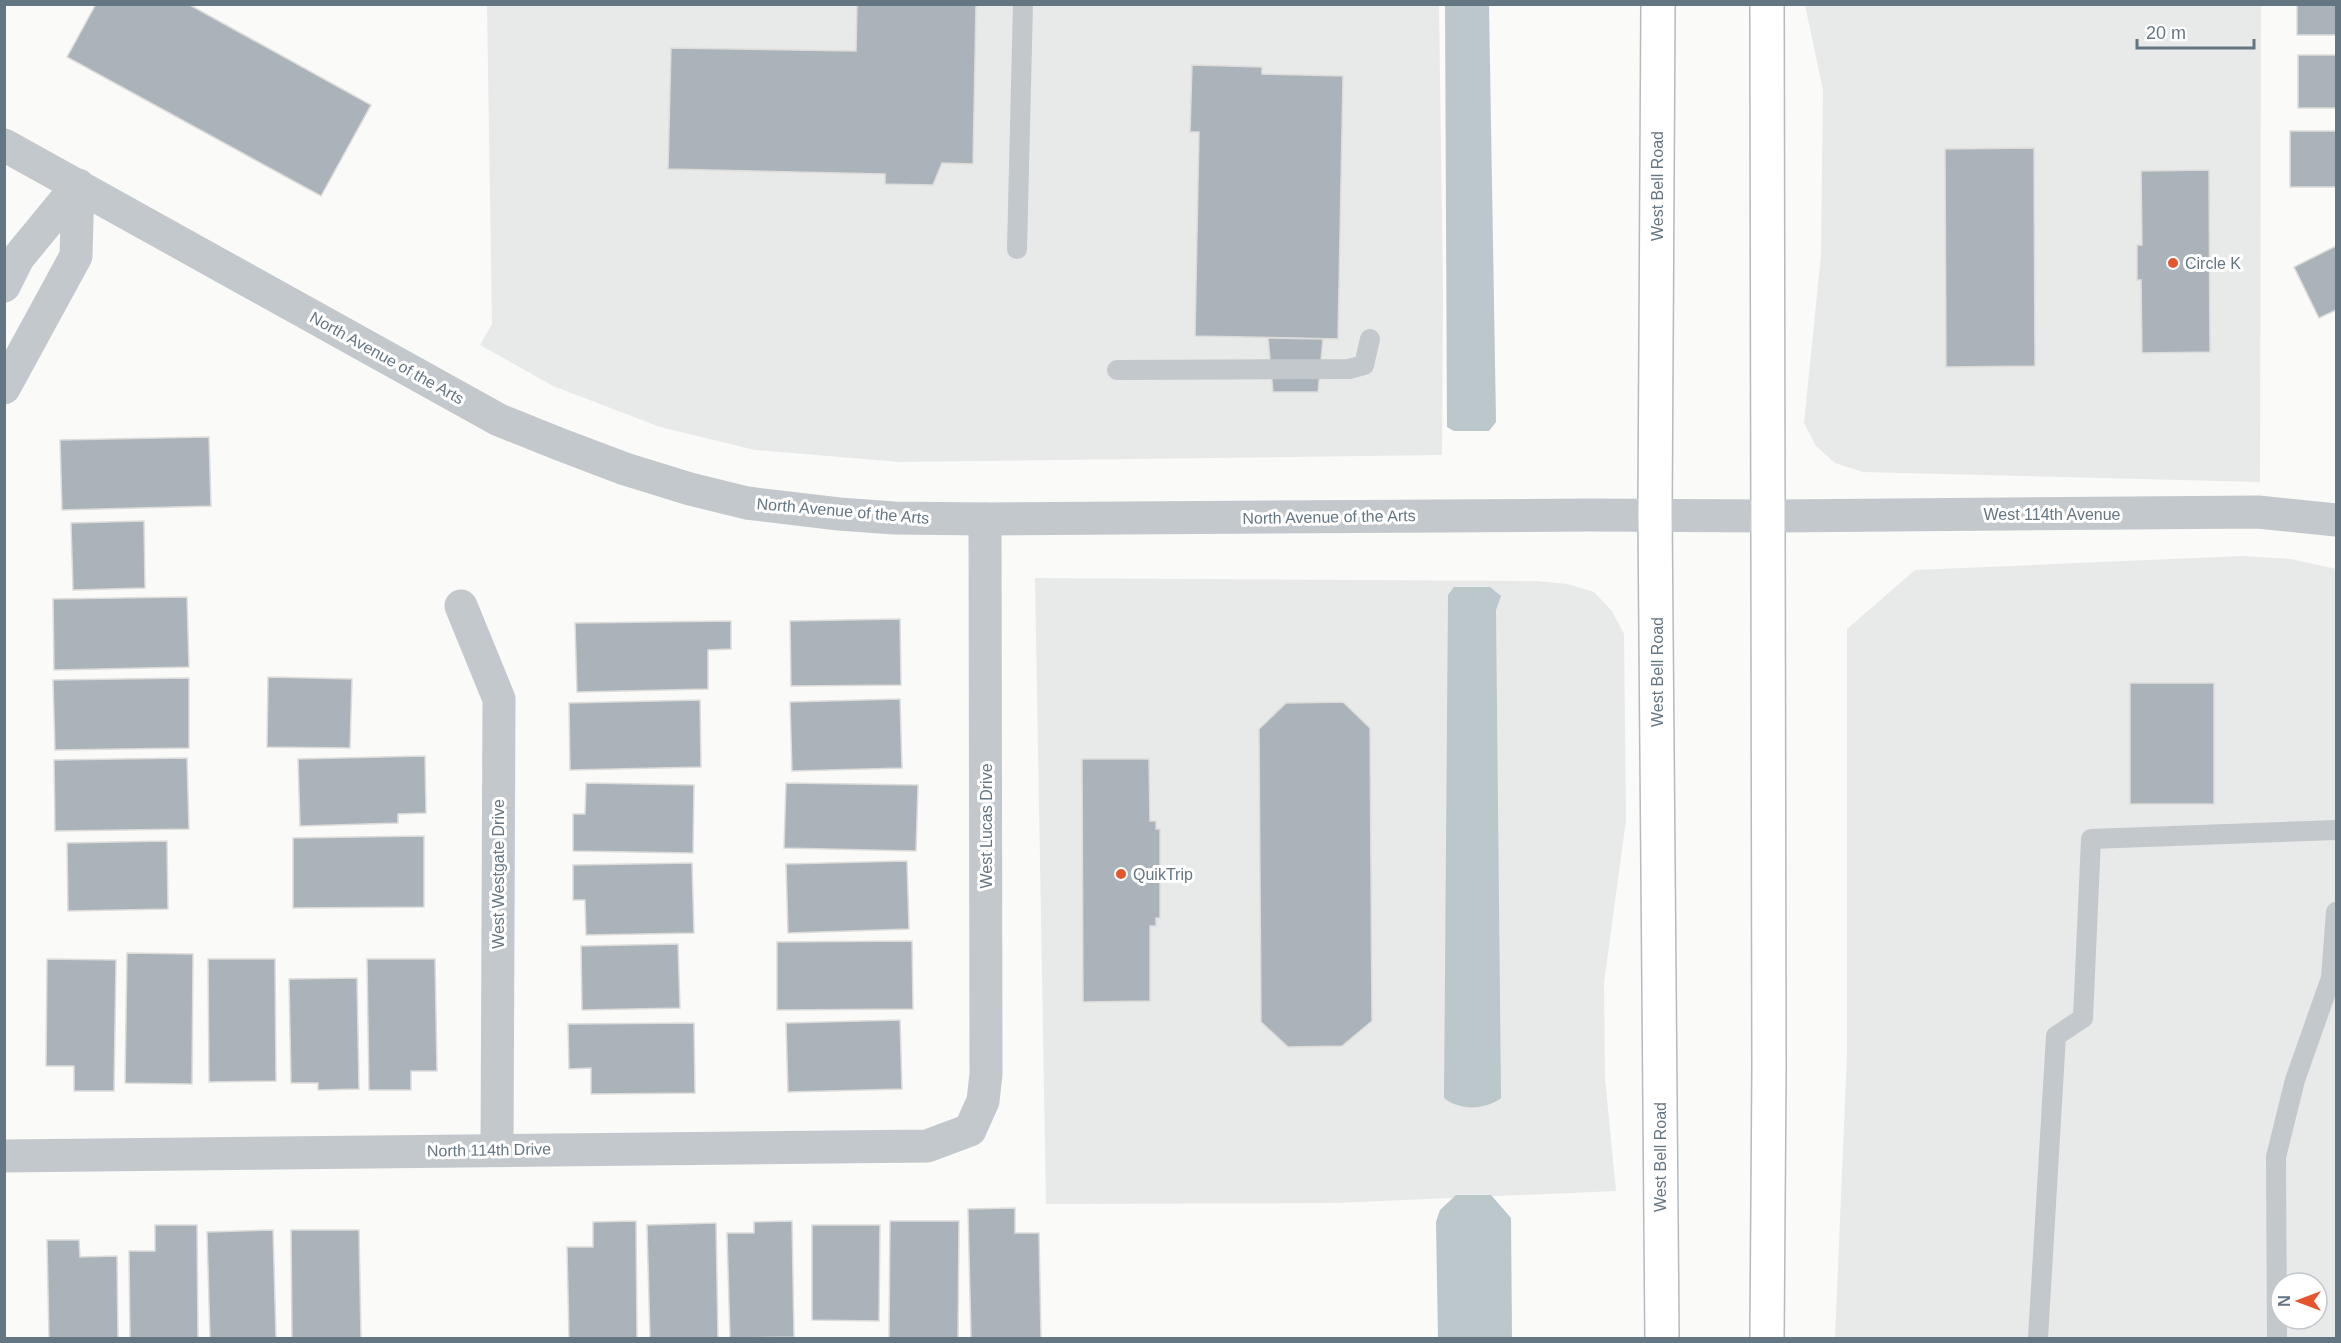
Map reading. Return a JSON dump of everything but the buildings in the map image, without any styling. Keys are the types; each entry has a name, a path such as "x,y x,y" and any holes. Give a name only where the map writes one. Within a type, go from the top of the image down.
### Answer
{"main road":[{"name":"West Bell Road","path":"1658,4 1655,515 1662,1338"},
{"path":"1767,4 1769,1069 1767,1338"}],"street":[{"name":"North Avenue of the Arts","path":"4,145 499,420 625,470 747,503 872,516 985,519 1496,515 1767,516"},
{"path":"4,286 18,258 78,185"},
{"path":"4,388 76,256 78,185"},
{"name":"West 114th Avenue","path":"1767,516 2258,512 2337,520"},
{"name":"West Lucas Drive","path":"970,1130 983,1101 986,1074 985,519"},
{"name":"West Westgate Drive","path":"462,606 499,699 497,1149"},
{"name":"North 114th Drive","path":"4,1156 927,1146 970,1130"}],"lane":[{"path":"1017,249 1023,4"},
{"path":"1117,370 1349,369 1364,365 1370,339"},
{"path":"2038,1338 2056,1036 2083,1018 2091,839 2337,830"},
{"path":"2277,1338 2276,1157 2295,1080 2331,978 2336,925"}],"shaded area":[{"path":"487,5 1439,5 1443,296 1442,455 900,462 755,450 660,427 553,386 480,345 492,324"},
{"path":"1445,5 1489,5 1496,422 1489,431 1454,431 1447,427"},
{"path":"1805,5 2261,5 2260,482 1863,472 1835,463 1816,446 1804,423 1821,255 1823,90"},
{"path":"2242,556 2291,559 2336,569 2336,1338 1835,1338 1847,1054 1847,629 1915,570"},
{"path":"1035,578 1536,581 1568,584 1594,592 1612,611 1624,634 1626,820 1604,983 1605,1078 1616,1191 1336,1203 1046,1204"},
{"path":"1454,587 1490,587 1501,596 1496,610 1501,1098 1480,1107 1457,1105 1444,1098 1448,595"},
{"path":"1456,1195 1491,1195 1511,1218 1512,1338 1438,1338 1436,1222 1440,1210"}],"place":[{"name":"Circle K","path":"2173,263"},
{"name":"QuikTrip","path":"1121,874"}]}
